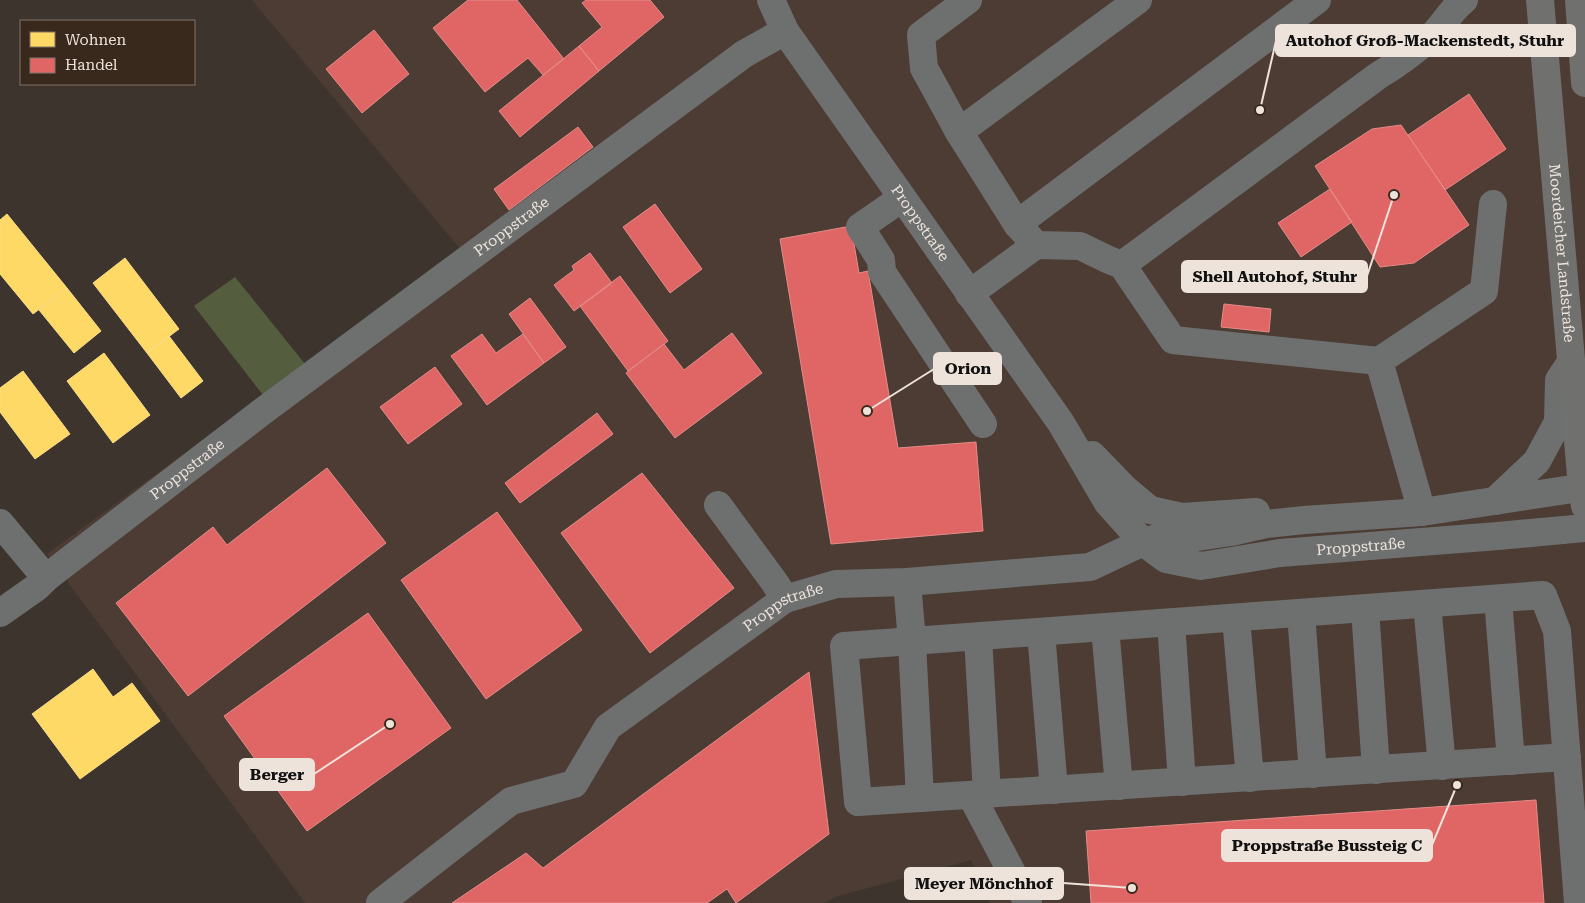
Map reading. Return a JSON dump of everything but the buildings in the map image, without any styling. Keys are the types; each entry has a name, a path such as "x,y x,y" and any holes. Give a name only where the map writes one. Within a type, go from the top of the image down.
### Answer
{"main road":[{"name":"Moordeicher Landstraße","path":"1540,0 1584,493"},
{"path":"1579,0 1585,84"}],"street":[{"path":"771,0 785,32"},
{"path":"968,0 921,35 924,68 959,132 1016,224 1036,245"},
{"path":"959,132 1138,0"},
{"path":"1016,224 1317,0"},
{"path":"1122,265 1379,75 1396,65 1434,34 1464,0"},
{"name":"Proppstraße","path":"0,613 37,587 46,578 270,405 736,60 785,32 1061,423 1108,503 1143,542 1166,559 1201,566 1280,553 1585,528"},
{"path":"902,198 860,227 881,260 882,272 983,424"},
{"path":"969,294 1036,245 1080,246 1122,265 1174,340 1380,361 1484,291 1493,204"},
{"path":"1380,361 1422,512"},
{"path":"1495,501 1537,461 1558,422 1559,380 1571,362"},
{"name":"Proppstraße","path":"1061,423 1125,489 1150,510 1182,517 1293,508 1304,520"},
{"name":"Proppstraße","path":"380,903 511,801 574,784 608,727 785,599 836,584 908,582 1090,566 1143,542 1161,538 1177,540 1231,532 1266,524 1422,512 1495,501 1584,493"},
{"path":"718,505 785,599"},
{"path":"1143,542 1150,510"},
{"path":"0,523 46,578"},
{"path":"908,582 920,798"},
{"path":"1568,758 858,802 844,646 1543,596 1557,631 1568,758 1578,903"},
{"path":"1498,599 1511,761"},
{"path":"1427,604 1442,766"},
{"path":"1365,609 1376,770"},
{"path":"1302,613 1313,774"},
{"path":"1236,618 1250,778"},
{"path":"1171,623 1182,782"},
{"path":"1105,628 1119,786"},
{"path":"1041,632 1054,790"},
{"path":"978,637 979,795 1028,903"}],"shaded area":[{"path":"252,0 1585,0 1585,903 990,903 971,860 835,897 823,903 305,903 47,554 461,250"}],"green space":[{"path":"235,277 305,364 263,395 194,306"}],"place":[{"name":"Autohof Groß-Mackenstedt, Stuhr","path":"1260,110"},
{"name":"Shell Autohof, Stuhr","path":"1394,195"},
{"name":"Orion","path":"867,411"},
{"name":"Berger","path":"390,724"},
{"name":"Proppstraße Bussteig C","path":"1457,785"},
{"name":"Meyer Mönchhof","path":"1132,888"}]}
